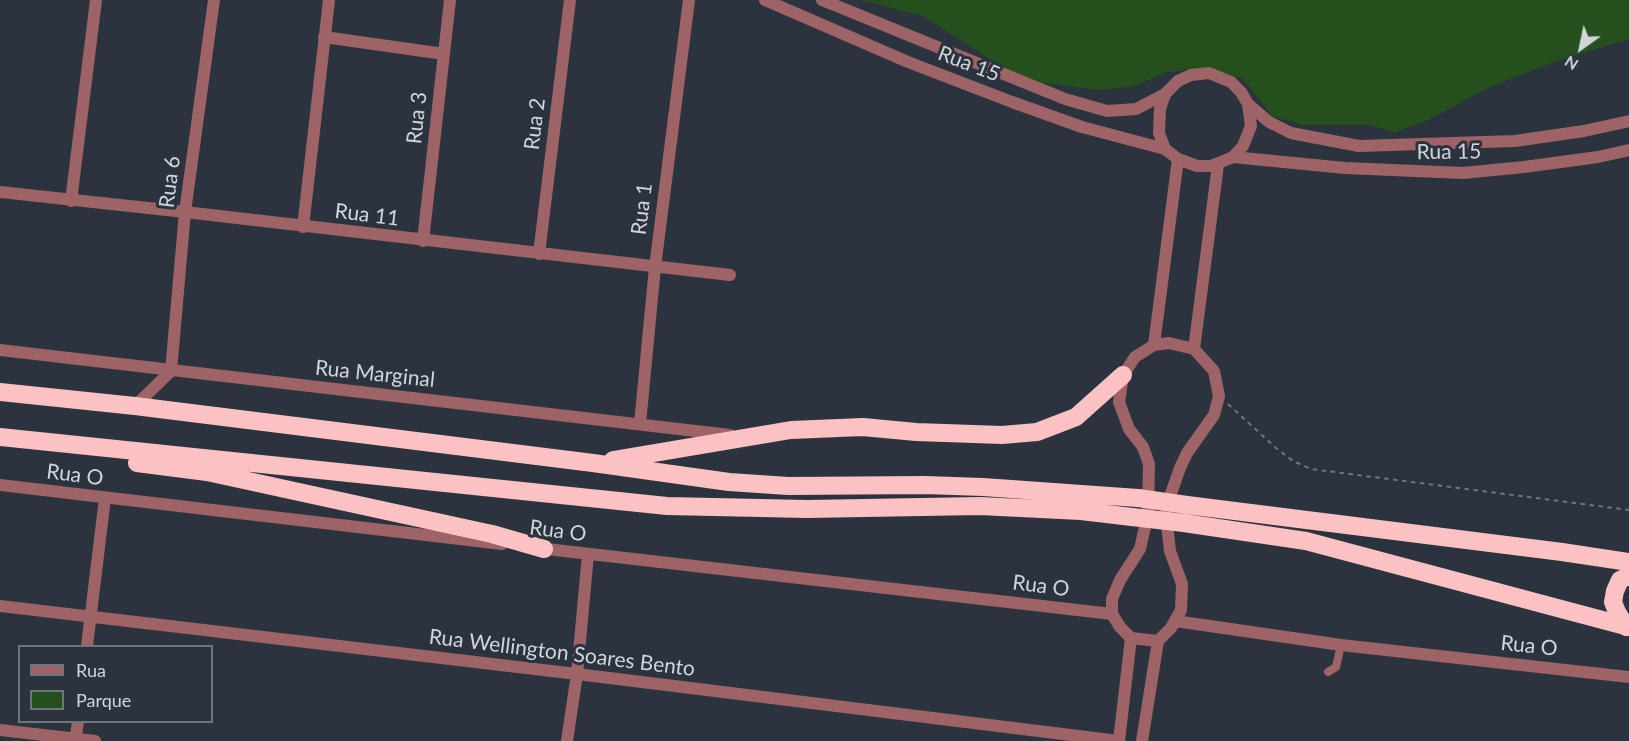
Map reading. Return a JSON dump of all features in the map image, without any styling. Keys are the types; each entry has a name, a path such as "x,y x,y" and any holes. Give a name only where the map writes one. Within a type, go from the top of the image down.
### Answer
{"highway":[{"path":"594,463 791,430 862,427 916,432 1002,435 1037,432 1076,417 1123,375"},
{"path":"0,392 135,406 729,482 788,486 925,485 1087,493 1137,498 1186,514 1306,541 1628,627"},
{"path":"9,439 667,506 807,509 980,506 1132,517 1186,514 1562,552 1629,562"},
{"path":"9,439 62,452 207,472 492,534 544,549"},
{"path":"1628,627 1613,602 1620,580 1629,576"}],"street":[{"path":"71,201 96,0"},
{"name":"Rua 6","path":"171,371 185,212 214,0"},
{"path":"303,227 329,0"},
{"name":"Rua 3","path":"423,241 450,0"},
{"name":"Rua 2","path":"539,254 570,0"},
{"name":"Rua 1","path":"640,424 655,267 689,0"},
{"name":"Rua 15","path":"765,0 908,62 1022,105 1082,127 1166,149"},
{"name":"Rua 15","path":"822,0 1065,99 1107,111 1136,109 1165,94"},
{"path":"324,37 444,54"},
{"path":"1209,73 1231,82 1248,104 1251,126 1244,146 1233,157 1218,165 1197,166 1178,159 1166,149 1159,133 1160,110 1165,94 1178,81 1191,75 1209,73"},
{"name":"Rua 15","path":"1248,104 1269,122 1292,133 1359,146 1515,141 1584,131 1629,121"},
{"name":"Rua 15","path":"1233,157 1345,168 1463,173 1598,157 1629,150"},
{"path":"1154,345 1178,159"},
{"path":"1194,349 1218,165"},
{"name":"Rua 11","path":"0,192 730,275"},
{"path":"1142,741 1158,640 1175,621 1181,610 1182,584 1170,551 1166,522 1168,502 1187,453 1214,415 1219,396 1214,371 1194,349 1168,343 1154,345 1135,357 1123,375 1119,402 1128,429 1143,447 1149,464 1149,500 1140,549 1120,580 1112,599 1112,614 1131,638 1158,640"},
{"name":"Rua Marginal","path":"0,350 746,437"},
{"path":"135,406 171,371"},
{"name":"Rua O","path":"0,485 1112,614"},
{"path":"87,645 105,498"},
{"path":"567,741 577,674 588,554"},
{"name":"Rua Wellington Soares Bento","path":"0,606 1119,741"},
{"name":"Rua O","path":"1175,621 1341,645 1629,677"},
{"path":"1119,741 1131,638"},
{"path":"75,740 78,723"},
{"path":"0,730 95,741"}],"lane":[{"path":"1328,672 1336,667 1341,645"}],"path":[{"path":"1219,396 1276,448 1293,461 1311,469 1629,510"}],"green space":[{"path":"861,0 1629,0 1629,39 1551,63 1488,88 1428,120 1395,132 1369,125 1303,125 1272,116 1243,79 1209,68 1166,72 1135,86 1100,90 1042,83 1010,72 923,16"}]}
